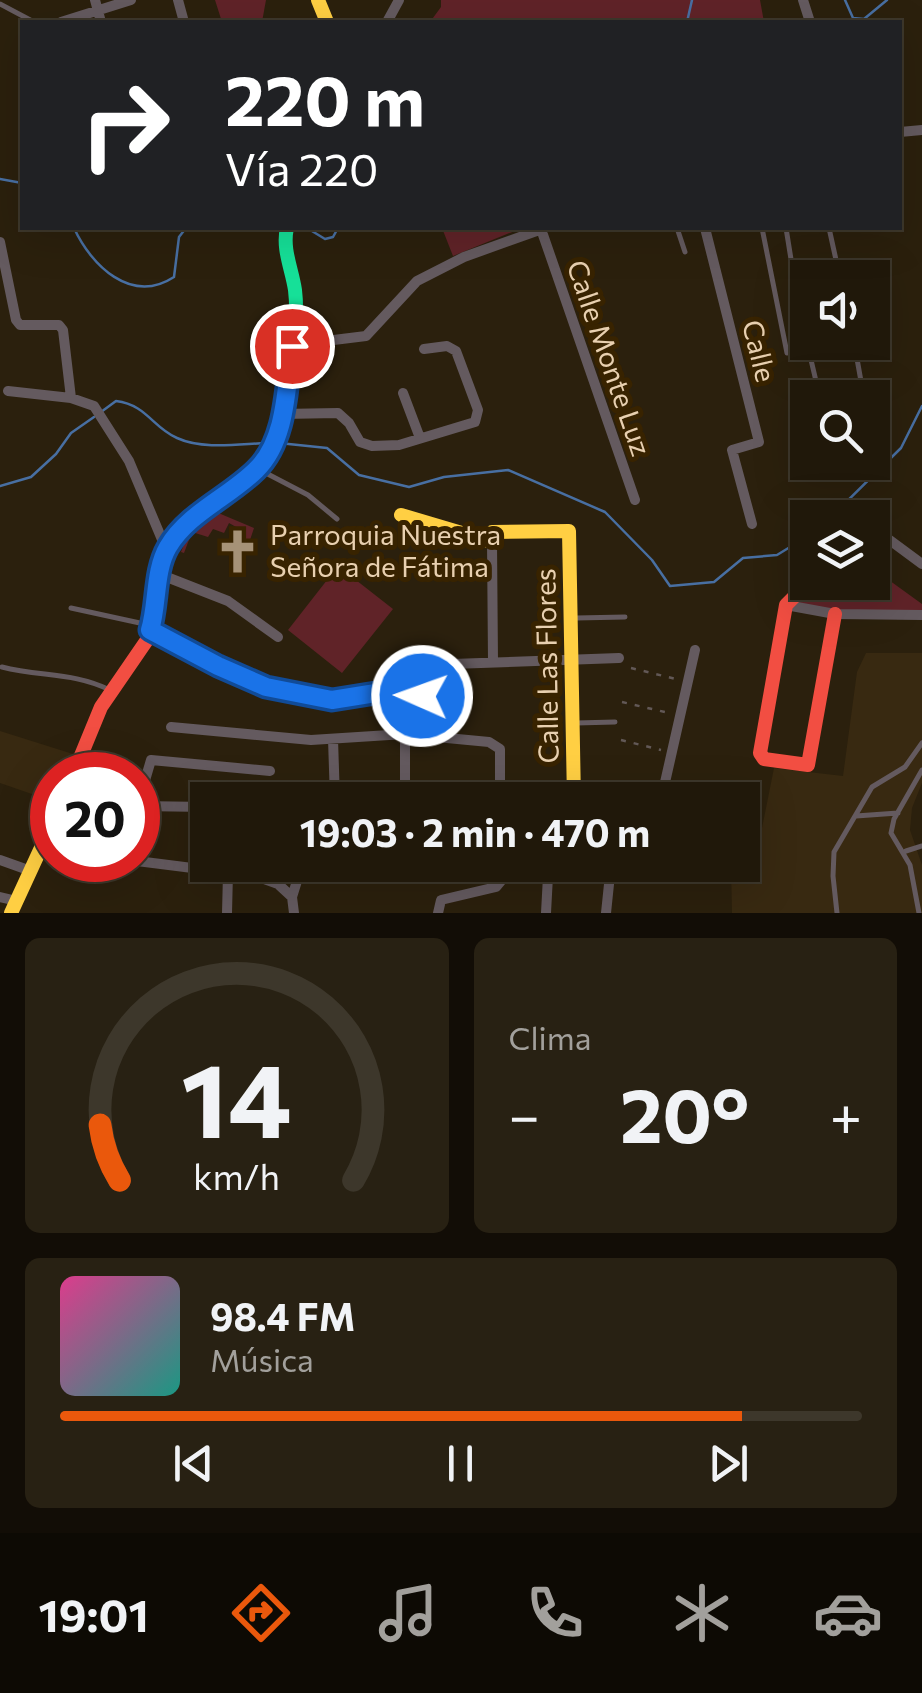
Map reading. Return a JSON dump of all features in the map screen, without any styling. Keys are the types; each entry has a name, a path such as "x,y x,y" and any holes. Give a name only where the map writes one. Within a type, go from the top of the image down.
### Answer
{"street":[{"path":"69,20 131,0"},
{"path":"83,752 101,707 147,640 166,550 196,516 258,469 272,449 281,422 292,346 295,292 284,240 286,230"},
{"path":"292,346 366,336 416,281 464,257 537,230"},
{"name":"Calle Monte Luz","path":"543,230 635,500"},
{"name":"Calle","path":"706,230 759,442 732,450 752,524"},
{"path":"0,242 16,320 20,325 52,323 63,330 71,398"},
{"path":"281,422 298,414 338,413 360,442 372,446 400,445 470,425 478,416 456,352 447,346 424,349"},
{"path":"8,391 43,392 94,406 129,461 166,550"},
{"path":"403,393 420,438"},
{"path":"401,515 492,542 493,662"},
{"name":"Calle Las Flores","path":"492,542 492,532 568,531 574,782"},
{"path":"890,540 922,564"},
{"path":"160,574 228,600 278,637"},
{"path":"791,600 786,605 760,756 806,766 835,614"},
{"path":"786,605 835,614 922,615"},
{"path":"666,782 695,650"},
{"path":"452,664 619,658"},
{"path":"171,726 333,739 405,734 495,745 500,750 500,782"},
{"path":"405,734 406,782"},
{"path":"333,739 335,782"},
{"path":"160,761 270,771"},
{"path":"160,806 190,806"},
{"path":"0,860 30,871"},
{"path":"160,864 190,867"},
{"path":"0,897 14,907 30,873"},
{"path":"228,882 228,913"},
{"path":"272,882 292,897"},
{"path":"294,913 292,897 297,882"},
{"path":"438,909 441,900 496,887 500,882"},
{"path":"546,913 548,882"},
{"path":"606,913 609,882"}],"lane":[{"path":"0,4 30,20"},
{"path":"678,230 685,252"},
{"path":"762,230 788,353"},
{"path":"786,230 816,380"},
{"path":"829,230 836,260"},
{"path":"258,469 308,494 337,518"},
{"path":"72,608 151,628 218,666 266,687 332,700 382,692 422,696"},
{"path":"573,618 624,617"},
{"path":"2,667 78,677 111,691"},
{"path":"573,723 615,722"},
{"path":"837,913 832,876 834,852 872,788 905,767 922,743"},
{"path":"919,913 905,851 891,833 922,770"},
{"path":"856,816 898,813"},
{"path":"905,851 922,846"}],"path":[{"path":"631,668 688,682"},
{"path":"622,702 680,716"},
{"path":"622,740 672,754"}],"shaded area":[{"path":"215,0 266,0 262,20 221,20"},
{"path":"441,0 760,0 764,20 431,20 441,7"},
{"path":"443,230 517,230 453,256"},
{"path":"216,512 254,528 249,543 234,537 238,528 229,523 224,533 213,529 208,537 192,532 184,553 181,552 191,526"},
{"path":"338,566 393,609 342,673 288,630"},
{"path":"890,581 922,604 922,611 841,611 794,602 890,600"},
{"path":"866,653 922,653 922,783 912,808 910,830 922,865 922,913 732,913 731,882 760,882 760,838 774,768 843,776 857,672"},
{"path":"0,731 67,752 30,752 30,793 0,783"}],"waterway":[{"path":"687,20 692,0"},
{"path":"845,0 853,18 864,19 887,0"},
{"path":"0,179 20,183"},
{"path":"75,230 91,255 114,277 143,286 174,277 179,237 184,230"},
{"path":"310,230 325,239 333,237 337,230"},
{"path":"101,412 116,401 126,403 187,442 266,443"},
{"path":"848,500 901,448 922,406"},
{"path":"0,486 31,477 56,454 71,433 94,417"},
{"path":"279,443 327,448 359,475 409,487 444,477 508,470 605,512 652,560 670,586 714,582 743,558 777,555 790,547"}],"traffic: fast":[{"path":"286,392 296,315 287,230"}],"traffic: slow":[{"path":"318,0 326,20"},
{"path":"401,515 492,542 492,532 569,531 574,782"},
{"path":"11,913 30,872"}],"traffic: jam":[{"path":"82,752 101,707 147,640 166,549 196,516 258,469 280,428 286,392"},
{"path":"791,600 786,605 760,753 764,759 808,765 835,614"}],"place":[{"name":"Parroquia Nuestra Señora de Fátima","path":"237,551"}],"route":[{"path":"292,346 280,428 272,449 258,469 196,516 166,550 150,630 266,687 332,700 382,692 422,696"}]}
